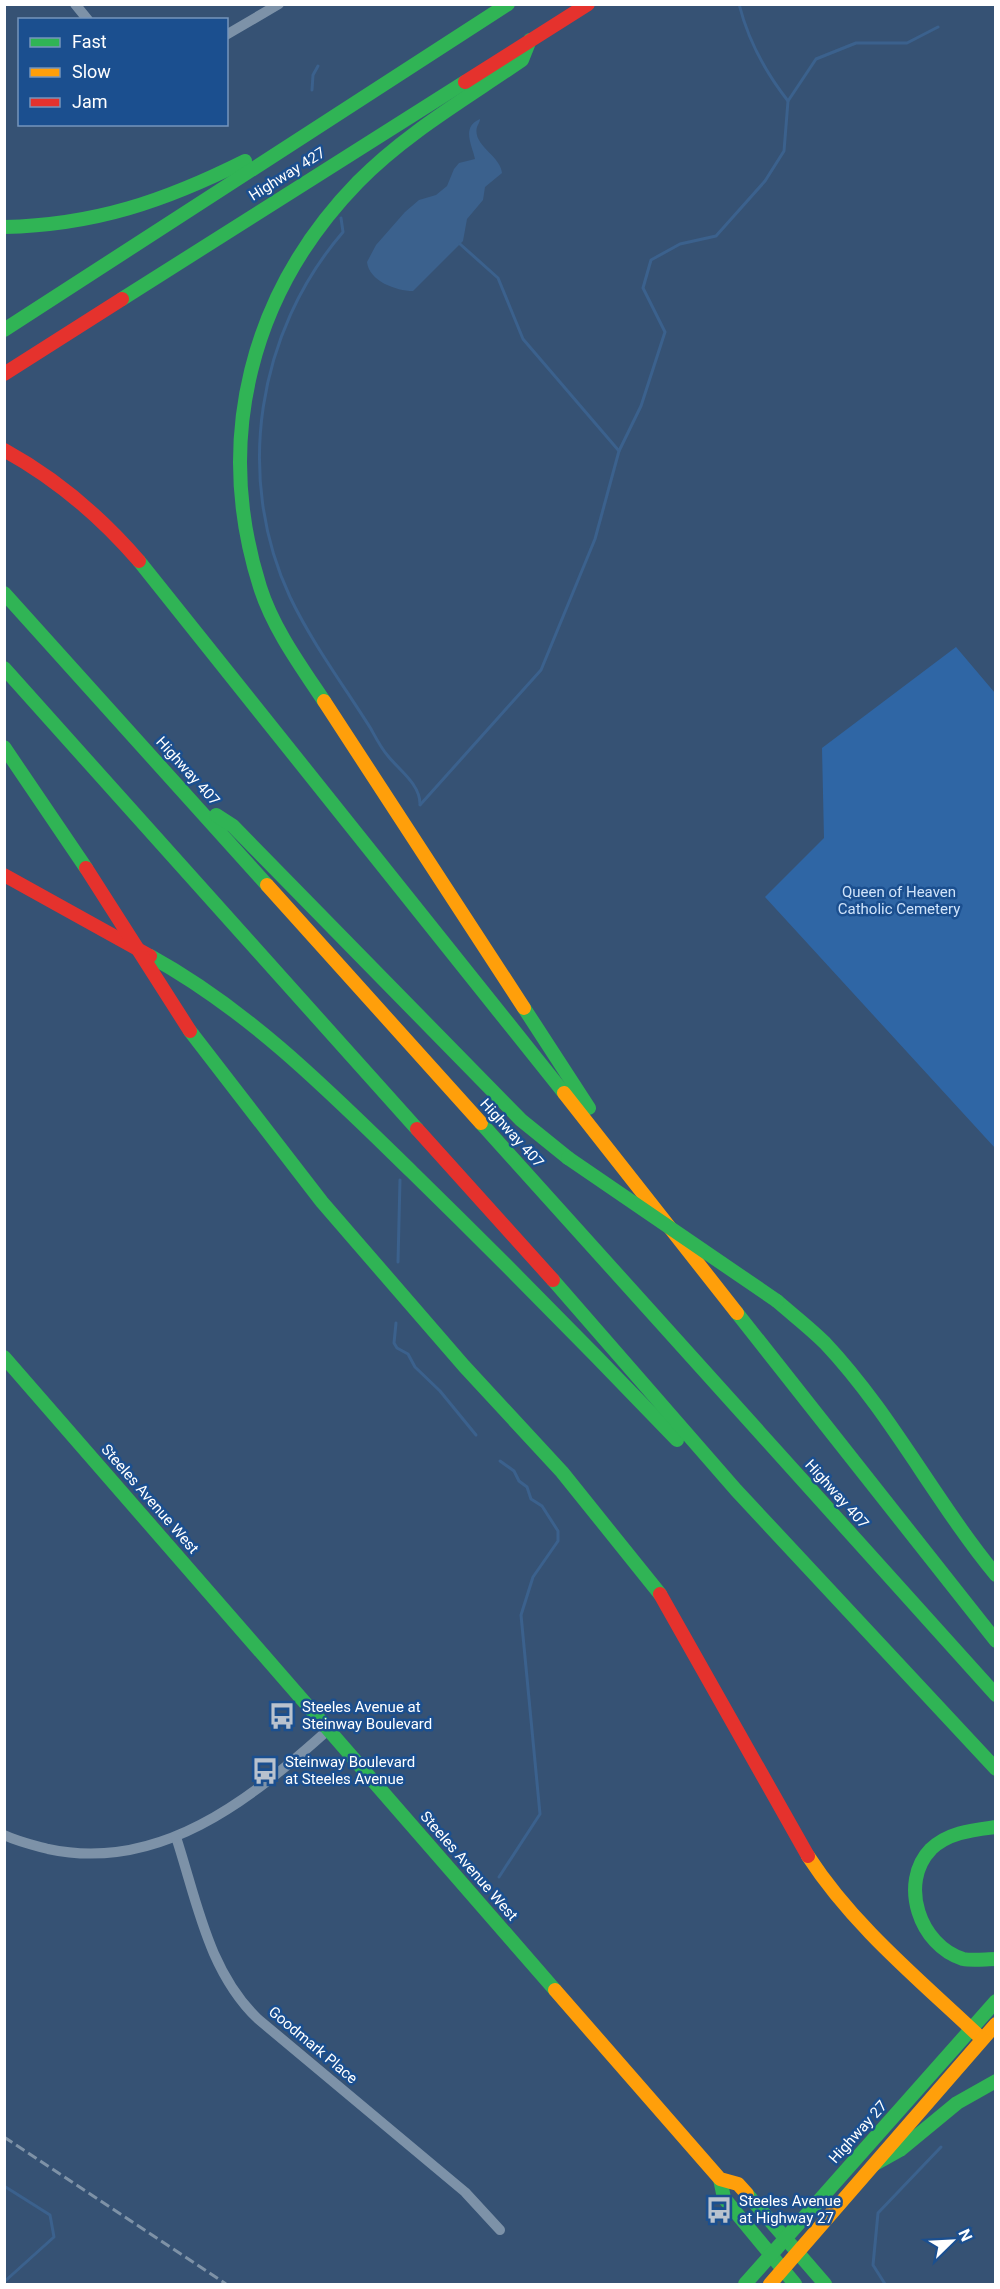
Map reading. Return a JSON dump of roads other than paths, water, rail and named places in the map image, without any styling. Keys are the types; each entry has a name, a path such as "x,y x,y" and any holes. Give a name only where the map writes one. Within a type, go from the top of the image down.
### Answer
{"main road":[{"name":"Highway 427","path":"4,330 508,4"},
{"name":"Highway 427","path":"4,374 588,4"},
{"path":"530,40 522,60 400,146 358,182 325,220 285,278 252,355 240,412 238,473 244,528 261,588 292,653 597,1120 621,1168"},
{"path":"4,227 39,227 88,222 158,201 189,190 347,109"},
{"path":"4,450 28,463 110,527 125,545 436,930 621,1168 996,1641"},
{"name":"Highway 407","path":"4,593 996,1695"},
{"path":"4,668 608,1342 736,1490 996,1769"},
{"path":"4,747 86,868 190,1031 270,1138 322,1202 464,1366 562,1472 655,1586 707,1674 800,1844 828,1887 859,1923 982,2039"},
{"path":"191,800 233,826 521,1120 568,1158 777,1302 830,1348 868,1397 935,1498 996,1578"},
{"path":"4,875 183,974 248,1019 337,1099 551,1308 698,1463 736,1490"},
{"path":"4,891 81,916"},
{"name":"Steeles Avenue West","path":"4,1357 720,2179 724,2198 795,2284"},
{"path":"996,1827 975,1827 951,1833 932,1847 919,1864 913,1896 920,1922 937,1946 960,1959 982,1962 996,1959"},
{"name":"Highway 27","path":"745,2284 996,2001"},
{"path":"770,2284 996,2024"},
{"path":"875,2164 890,2158 938,2117 975,2091 996,2081"},
{"name":"Steeles Avenue West","path":"720,2179 738,2184 825,2284"}],"street":[{"path":"75,4 86,18"},
{"path":"228,34 279,4"},
{"path":"4,1835 40,1847 82,1854 108,1854 149,1847 201,1827 237,1803 328,1730"},
{"name":"Goodmark Place","path":"176,1837 210,1944 232,1992 258,2019 465,2192 500,2230"}],"waterway":[{"path":"739,4 747,30 759,56 788,101"},
{"path":"420,805 541,670 595,539 619,451 641,406 665,332 643,288 651,260 680,244 716,236 765,181 784,151 788,101 816,59 856,43 907,43 938,27"},
{"path":"312,90 313,75 318,66"},
{"path":"341,218 343,232 314,271 291,314 274,360 263,407 259,455 263,503 273,551 290,597 318,648 383,750 417,790 420,804"},
{"path":"460,244 498,278 523,339 619,451"},
{"path":"398,1262 400,1180"},
{"path":"396,1323 394,1343 397,1348 408,1354 415,1367 440,1391 476,1435"},
{"path":"499,1877 540,1814 521,1615 533,1577 558,1541 558,1531 542,1506 531,1499 527,1487 519,1481 514,1471 500,1461"},
{"path":"885,2284 873,2265 878,2213 941,2147"},
{"path":"4,2186 50,2215 54,2237 4,2282"}],"railway":[{"path":"4,2137 226,2284"}],"place":[{"name":"Steeles Avenue at Steinway Boulevard","path":"282,1716"},
{"name":"Steinway Boulevard at Steeles Avenue","path":"265,1771"},
{"name":"Steeles Avenue at Highway 27","path":"719,2210"}],"park label":[{"name":"Queen of Heaven Catholic Cemetery","path":"899,900"}]}
